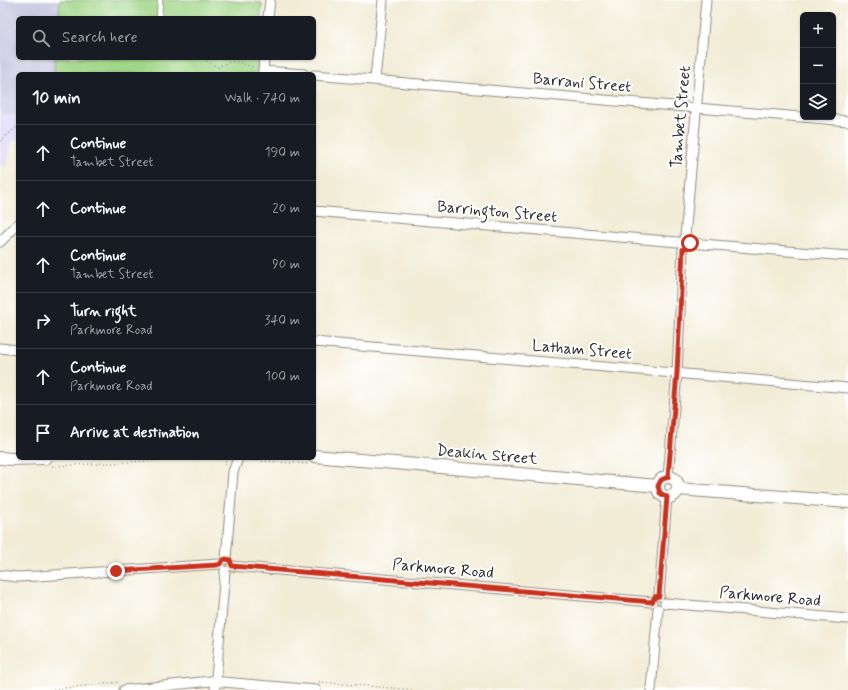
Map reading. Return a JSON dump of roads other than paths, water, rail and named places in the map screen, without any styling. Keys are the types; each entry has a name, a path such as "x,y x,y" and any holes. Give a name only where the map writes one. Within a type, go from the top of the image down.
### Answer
{"street":[{"path":"268,16 270,0"},
{"path":"375,79 383,0"},
{"name":"Tambet Street","path":"668,477 677,373 684,243 698,108 706,0"},
{"path":"263,72 264,60"},
{"name":"Barrani Street","path":"316,75 375,79 848,121"},
{"name":"Barrington Street","path":"316,211 848,256"},
{"path":"0,242 16,226"},
{"name":"Latham Street","path":"316,342 848,388"},
{"path":"0,348 16,350"},
{"path":"0,458 16,459"},
{"path":"23,460 46,462"},
{"path":"215,686 226,565 233,472 232,460"},
{"path":"233,472 240,460"},
{"name":"Deakin Street","path":"312,460 658,486"},
{"path":"668,477 676,481 678,489 674,495 667,497 660,493 658,486 661,480 668,477"},
{"path":"678,489 848,502"},
{"path":"651,690 658,609 662,608 659,600 667,497"},
{"name":"Parkmore Road","path":"0,575 17,577 226,565 659,600 848,619"},
{"path":"124,690 201,681 215,686 316,690"}],"lane":[{"path":"159,16 160,0"}]}
